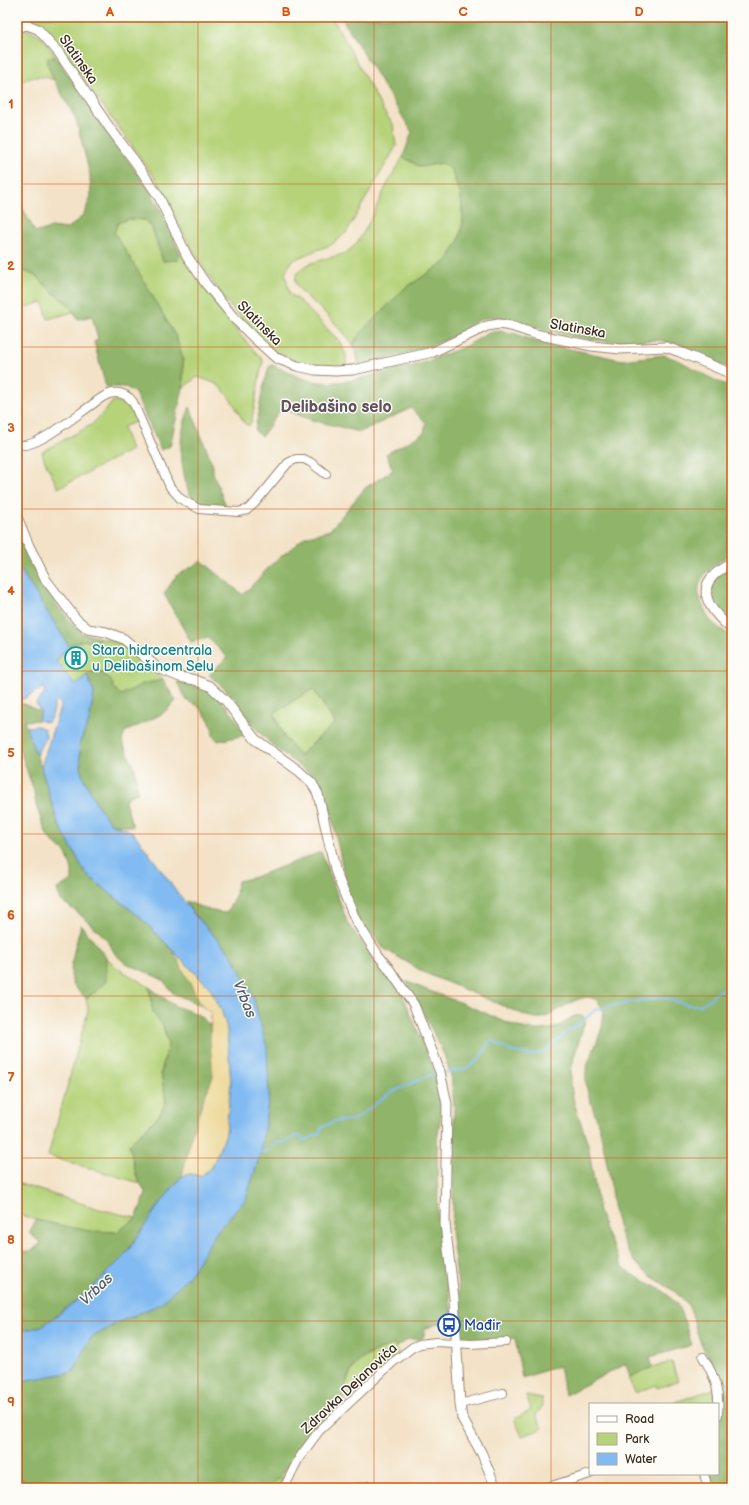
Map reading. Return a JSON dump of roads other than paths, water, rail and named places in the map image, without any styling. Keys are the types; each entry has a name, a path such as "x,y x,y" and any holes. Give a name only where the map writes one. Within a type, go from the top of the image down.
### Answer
{"street":[{"name":"Slatinska","path":"18,26 32,26 38,29 60,53 109,127 159,197 187,256 206,284 235,319 276,358 297,366 316,370 334,372 353,370 433,352 487,326 499,324 511,326 542,336 592,346 620,349 666,347 732,374"},
{"path":"19,444 28,445 50,435 108,394 122,394 129,396 137,409 170,487 181,499 199,509 238,512 247,510 255,503 288,463 296,459 304,459 326,474"},
{"path":"17,517 29,546 46,580 76,619 88,628 106,632 124,639 156,667 180,677 195,680 210,686 226,701 255,739 299,771 312,783 321,803 336,873 346,900 356,921 378,955 388,966 414,1005 441,1075 447,1104 445,1224 454,1298 460,1404 462,1418 482,1454 496,1488"},
{"path":"732,563 713,575 708,584 707,594 709,604 732,629"},
{"name":"Zdravka Dejanovića","path":"284,1488 299,1458 319,1431 392,1363 408,1351 420,1344 436,1342 506,1342"},
{"path":"703,1357 716,1383 717,1403"},
{"path":"460,1404 503,1394"},
{"path":"551,1486 589,1474"},
{"path":"704,1475 708,1488"},
{"path":"360,1488 370,1486"}],"water":[{"name":"Vrbas","path":"17,564 69,646 56,661 75,685 87,675 94,693 89,721 79,744 82,775 96,803 110,823 133,832 192,912 231,954 252,994 267,1047 269,1096 260,1155 246,1199 217,1231 189,1276 160,1304 117,1323 91,1338 73,1372 17,1382 17,1332 42,1326 86,1294 125,1255 159,1205 182,1176 190,1174 201,1176 212,1167 226,1134 231,1083 227,1028 221,1009 210,988 141,918 86,874 58,823 41,767 61,704 58,701 55,702 53,713 48,723 38,720 41,712 36,703 44,694 44,687 18,702 17,701"},
{"path":"38,726 44,729 46,736 36,755 26,727"}],"waterway":[{"path":"443,1073 466,1069 479,1060 489,1042 494,1041 510,1051 531,1055 543,1052 561,1038 566,1031 578,1025 595,1010 661,997 687,1005 700,1005 720,990 732,986"},
{"path":"259,1152 267,1152 274,1143 284,1142 296,1136 300,1136 304,1141 320,1133 321,1128 335,1121 354,1120 390,1093 427,1076 438,1074"}],"place":[{"name":"Stara hidrocentrala u Delibašinom Selu","path":"76,658"},
{"name":"Mađir","path":"449,1325"}],"district":[{"name":"Delibašino selo","path":"336,406"}]}
